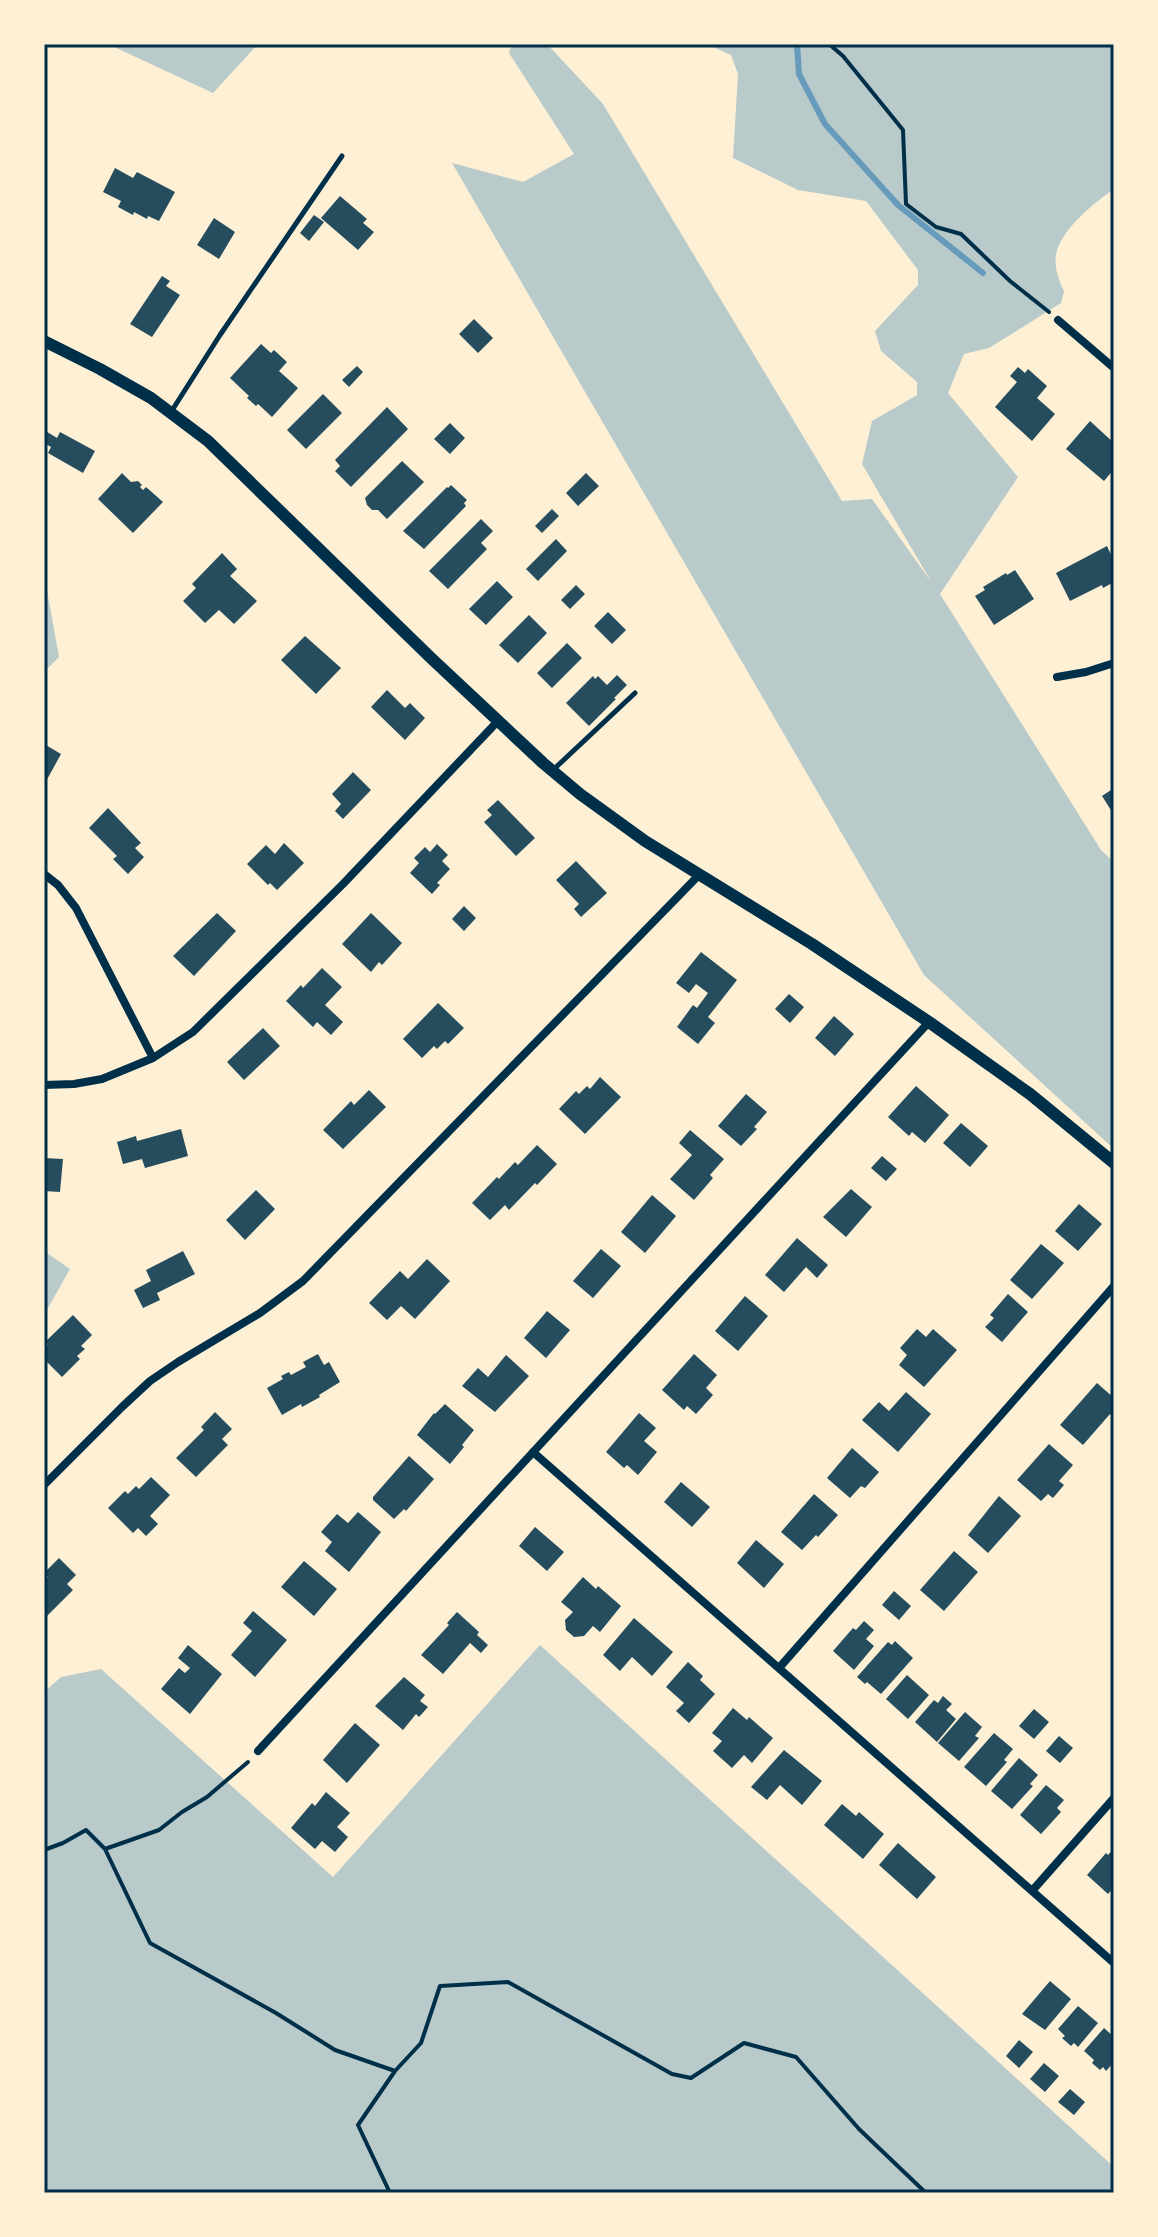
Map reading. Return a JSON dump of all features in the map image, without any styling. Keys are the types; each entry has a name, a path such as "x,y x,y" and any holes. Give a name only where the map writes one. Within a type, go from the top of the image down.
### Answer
{"street":[{"path":"1058,320 1114,368"},
{"path":"44,341 151,398 228,458 498,721 553,771 609,815 929,1022 1030,1094 1114,1163"},
{"path":"1057,677 1114,663"},
{"path":"44,1085 102,1079 153,1058 193,1032 343,884 498,721"},
{"path":"44,874 58,885 76,908 153,1058"},
{"path":"44,1485 150,1381 260,1313 303,1281 699,875"},
{"path":"258,1751 929,1022"},
{"path":"779,1668 1114,1286"},
{"path":"533,1452 1114,1963"},
{"path":"1032,1891 1114,1798"}],"lane":[{"path":"171,413 220,335 342,156"},
{"path":"553,771 635,693"}],"path":[{"path":"829,44 843,56 903,130 906,204 936,227 961,234 1010,281 1058,320"},
{"path":"105,1849 159,1830 207,1797 242,1769 258,1751"},
{"path":"44,1850 86,1830 105,1849 150,1943 276,2013 335,2050 395,2071"},
{"path":"390,2193 358,2125 395,2071 421,2043 440,1986 508,1982 672,2074 691,2078 744,2043 796,2057 859,2129 926,2193"}],"shaded area":[{"path":"108,44 258,44 213,93"},
{"path":"512,44 547,44 603,104 842,501 872,499 932,583 862,464 872,421 917,395 917,382 881,351 875,331 918,285 918,270 866,201 798,190 733,158 738,74 731,55 706,44 1114,44 1114,189 1079,218 1059,246 1056,264 1064,291 1061,303 989,348 964,354 948,393 1018,477 940,594 1101,850 1114,862 1114,1149 924,975 452,163 523,182 574,154 509,53"},
{"path":"44,574 59,657 44,672"},
{"path":"44,1251 70,1269 44,1315"},
{"path":"540,1645 1114,2167 1114,2193 44,2193 44,1692 61,1677 101,1669 333,1877"}],"building":[{"path":"115,168 133,178 137,172 175,192 159,221 134,212 133,215 118,207 121,201 103,192"},
{"path":"340,196 367,219 363,223 374,232 358,250 321,218"},
{"path":"314,215 324,222 309,241 300,233"},
{"path":"214,218 235,232 219,259 197,245"},
{"path":"162,276 170,281 166,286 180,295 152,337 130,324"},
{"path":"474,319 493,338 478,353 459,334"},
{"path":"261,344 271,353 274,350 287,362 279,371 298,388 272,417 247,398 249,396 230,378"},
{"path":"357,366 363,372 349,387 342,380"},
{"path":"1018,367 1025,373 1028,369 1047,386 1037,398 1055,414 1032,441 995,407 1017,382 1010,376"},
{"path":"323,394 342,413 306,449 287,430"},
{"path":"387,407 408,429 351,487 335,471 340,466 335,460"},
{"path":"1090,421 1114,443 1114,469 1104,481 1066,449"},
{"path":"450,423 465,438 450,454 434,439"},
{"path":"44,430 57,438 60,432 95,451 83,473 48,453 51,447 44,443"},
{"path":"402,461 424,482 387,519 378,510 372,510 365,498"},
{"path":"122,473 131,482 138,481 143,490 146,487 163,502 133,533 98,499"},
{"path":"586,473 599,486 578,506 566,493"},
{"path":"451,485 467,500 464,503 466,506 424,549 403,531"},
{"path":"552,509 559,516 542,533 535,526"},
{"path":"481,519 493,531 481,543 487,549 448,589 429,571"},
{"path":"556,539 567,551 538,581 526,569"},
{"path":"1107,546 1114,561 1114,582 1070,601 1056,573"},
{"path":"222,553 237,569 230,576 257,601 234,624 219,610 205,623 183,601 196,588 192,584"},
{"path":"1015,570 1034,599 994,625 975,596 985,590 983,587"},
{"path":"497,581 513,597 486,625 469,609"},
{"path":"576,585 585,594 570,609 561,600"},
{"path":"608,612 626,630 612,644 594,626"},
{"path":"529,615 547,633 518,663 499,645"},
{"path":"305,636 341,668 316,694 281,660"},
{"path":"567,643 582,658 552,688 537,673"},
{"path":"617,675 627,685 589,726 566,703 593,676 595,679 598,676 607,685"},
{"path":"387,690 405,708 410,703 425,718 405,740 371,707"},
{"path":"44,744 61,754 44,785"},
{"path":"353,772 371,790 343,819 335,811 341,804 332,794"},
{"path":"1114,788 1114,815 1102,796"},
{"path":"498,800 535,838 516,856 484,822 492,815 487,810"},
{"path":"108,808 141,843 135,848 144,857 128,874 113,859 117,856 89,828"},
{"path":"284,843 304,863 277,890 247,864 266,845 275,854"},
{"path":"437,844 448,855 442,861 450,869 432,894 410,873 419,863 414,858 425,847 430,852"},
{"path":"576,861 607,893 581,917 574,909 579,904 556,880"},
{"path":"464,906 476,918 464,931 452,919"},
{"path":"217,913 236,931 194,976 173,956"},
{"path":"371,913 402,943 382,965 379,962 371,972 342,944"},
{"path":"701,952 737,980 708,1017 715,1023 698,1044 677,1027 693,1005 697,1008 708,993 696,984 689,993 676,983"},
{"path":"322,968 342,987 325,1005 343,1022 331,1035 317,1022 313,1027 286,1001"},
{"path":"789,994 804,1007 790,1023 775,1009"},
{"path":"438,1003 464,1028 448,1044 445,1041 437,1049 434,1046 422,1058 403,1039"},
{"path":"834,1016 854,1034 835,1056 815,1038"},
{"path":"263,1028 280,1046 244,1080 227,1062"},
{"path":"600,1077 621,1097 585,1134 559,1109 576,1091 579,1094 587,1086 590,1089"},
{"path":"916,1086 949,1115 925,1143 912,1132 909,1136 888,1117"},
{"path":"369,1090 386,1107 343,1149 323,1130 351,1101 354,1105"},
{"path":"746,1094 767,1112 741,1146 718,1126"},
{"path":"961,1123 988,1146 970,1167 943,1143"},
{"path":"181,1129 188,1156 145,1168 142,1159 123,1164 117,1142 136,1136 137,1141"},
{"path":"690,1130 724,1159 694,1200 670,1179 692,1155 679,1143"},
{"path":"537,1145 557,1164 509,1210 505,1205 490,1220 472,1203 497,1177 499,1179 515,1162 518,1165"},
{"path":"882,1156 897,1169 886,1181 871,1168"},
{"path":"44,1158 63,1159 60,1192 44,1191"},
{"path":"851,1189 872,1207 846,1237 823,1217"},
{"path":"256,1190 275,1209 245,1240 226,1220"},
{"path":"652,1195 676,1216 645,1253 621,1232"},
{"path":"1079,1204 1102,1224 1078,1251 1055,1231"},
{"path":"797,1238 828,1265 817,1278 806,1267 784,1292 765,1275"},
{"path":"1041,1244 1064,1263 1032,1299 1010,1280"},
{"path":"601,1249 621,1266 593,1298 573,1281"},
{"path":"183,1251 195,1274 157,1293 160,1300 143,1308 134,1290 151,1281 146,1270"},
{"path":"427,1259 450,1281 415,1319 401,1306 387,1320 369,1303 400,1271 408,1279"},
{"path":"1008,1294 1028,1312 1002,1342 985,1327 994,1318 990,1315"},
{"path":"745,1296 768,1316 738,1351 715,1331"},
{"path":"547,1311 570,1330 546,1358 524,1338"},
{"path":"73,1315 92,1335 81,1346 85,1349 77,1356 80,1359 62,1377 44,1359 44,1348 48,1344 45,1342"},
{"path":"917,1329 926,1337 933,1329 957,1350 924,1387 899,1365 907,1355 900,1348"},
{"path":"318,1354 324,1365 329,1362 340,1382 320,1397 282,1415 267,1388 283,1379 281,1376 289,1372 291,1375 306,1367 303,1362"},
{"path":"694,1354 717,1375 706,1388 713,1395 696,1414 687,1406 684,1410 662,1390"},
{"path":"506,1355 529,1376 495,1412 462,1386 478,1368 488,1377"},
{"path":"1097,1383 1114,1398 1114,1418 1110,1414 1083,1445 1060,1425"},
{"path":"906,1392 931,1414 898,1452 862,1420 879,1402 889,1411"},
{"path":"445,1404 474,1430 450,1464 417,1435"},
{"path":"215,1412 232,1429 222,1439 228,1445 196,1477 176,1458 204,1430 201,1427"},
{"path":"639,1413 656,1428 644,1441 657,1452 638,1475 627,1465 624,1468 606,1452"},
{"path":"1049,1444 1073,1465 1059,1481 1064,1485 1053,1498 1048,1494 1041,1501 1017,1480"},
{"path":"852,1448 879,1472 865,1488 861,1486 850,1498 827,1478"},
{"path":"409,1456 434,1479 406,1511 404,1509 394,1519 373,1497"},
{"path":"151,1477 170,1495 150,1516 158,1524 146,1536 138,1528 133,1533 108,1508 125,1491 128,1494 136,1486 139,1489"},
{"path":"681,1482 710,1507 692,1527 664,1502"},
{"path":"814,1494 838,1515 802,1550 781,1532"},
{"path":"999,1496 1021,1516 988,1553 968,1535"},
{"path":"358,1512 381,1532 349,1572 325,1551 332,1542 321,1532 337,1514 348,1523"},
{"path":"535,1527 564,1552 547,1571 519,1546"},
{"path":"756,1540 784,1564 764,1588 737,1563"},
{"path":"954,1551 978,1572 944,1611 920,1590"},
{"path":"59,1558 76,1575 67,1584 73,1590 44,1619 44,1580 48,1577 44,1573"},
{"path":"304,1561 337,1589 314,1616 281,1587"},
{"path":"583,1577 621,1606 600,1632 593,1626 584,1636 574,1637 566,1630 565,1620 573,1612 561,1602"},
{"path":"894,1591 911,1606 899,1620 882,1605"},
{"path":"253,1611 287,1640 255,1677 231,1655 252,1631 243,1623"},
{"path":"457,1612 488,1645 481,1653 470,1643 443,1674 421,1655"},
{"path":"634,1618 673,1652 652,1676 632,1657 620,1671 603,1655"},
{"path":"864,1621 874,1630 866,1639 874,1646 854,1670 833,1651 853,1628 856,1630"},
{"path":"895,1641 913,1658 881,1694 857,1677 888,1642 892,1645"},
{"path":"188,1645 222,1674 190,1714 161,1689 179,1668 185,1673 190,1668 178,1658"},
{"path":"688,1662 703,1676 700,1680 715,1694 689,1723 676,1711 684,1703 666,1687"},
{"path":"907,1675 929,1695 908,1719 886,1699"},
{"path":"404,1677 425,1695 420,1701 428,1707 419,1717 416,1714 403,1730 375,1706"},
{"path":"943,1696 952,1704 946,1710 956,1719 937,1742 915,1722 934,1700 938,1703"},
{"path":"733,1708 773,1738 752,1763 744,1755 732,1768 713,1751 722,1741 712,1733"},
{"path":"1034,1709 1049,1722 1034,1739 1019,1726"},
{"path":"965,1712 982,1727 975,1736 979,1738 959,1761 938,1743"},
{"path":"355,1723 380,1745 347,1783 323,1760"},
{"path":"994,1733 1013,1749 1004,1760 1007,1762 986,1786 964,1767"},
{"path":"1059,1736 1073,1748 1060,1763 1046,1751"},
{"path":"784,1750 822,1781 802,1805 780,1785 767,1800 751,1787"},
{"path":"1019,1758 1038,1775 1030,1784 1033,1786 1012,1809 991,1791"},
{"path":"1046,1785 1064,1800 1057,1808 1061,1812 1041,1834 1020,1815"},
{"path":"326,1792 350,1813 337,1827 348,1837 335,1852 322,1841 315,1849 291,1828"},
{"path":"842,1804 856,1816 859,1812 884,1834 863,1859 824,1825"},
{"path":"898,1843 936,1877 917,1899 879,1865"},
{"path":"1114,1848 1114,1887 1108,1894 1087,1875"},
{"path":"1050,1981 1071,1999 1045,2030 1022,2014"},
{"path":"1078,2006 1098,2023 1078,2047 1074,2043 1071,2046 1062,2038 1065,2036 1058,2029"},
{"path":"1104,2028 1114,2037 1114,2062 1106,2071 1092,2063 1094,2060 1084,2051"},
{"path":"1019,2040 1033,2052 1019,2068 1006,2056"},
{"path":"1044,2063 1059,2076 1045,2092 1030,2079"},
{"path":"1070,2089 1085,2102 1074,2115 1058,2102"}],"waterway":[{"path":"797,44 799,74 825,124 898,205 983,273"}]}
